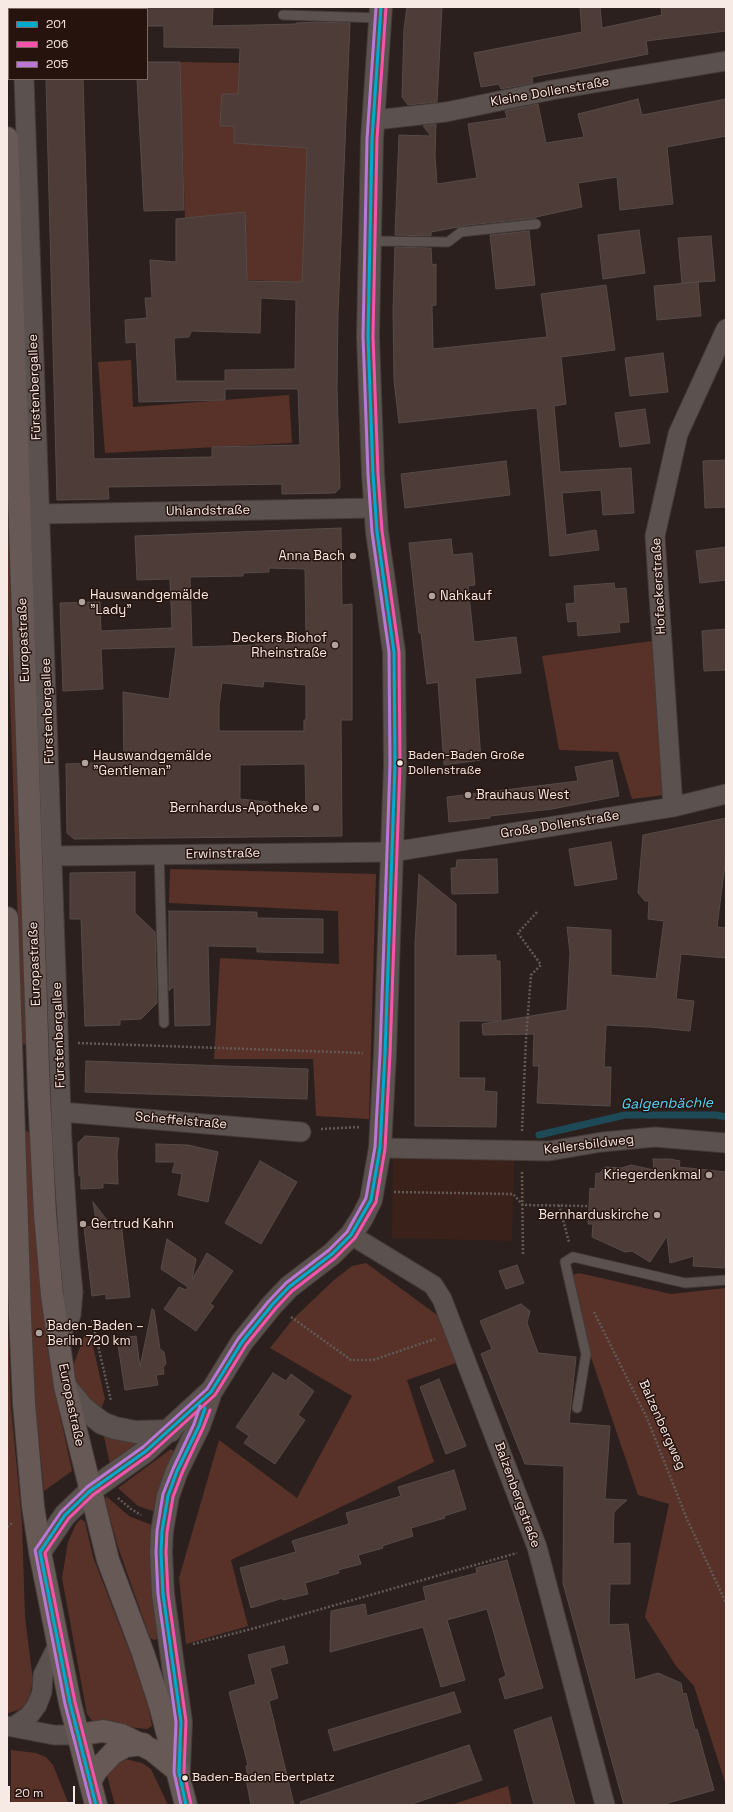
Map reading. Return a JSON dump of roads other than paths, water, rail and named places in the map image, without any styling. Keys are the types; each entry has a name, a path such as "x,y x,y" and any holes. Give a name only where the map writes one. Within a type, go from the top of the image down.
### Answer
{"main road":[{"name":"Europastraße","path":"7,138 39,1096 45,1214 52,1295 65,1386 108,1560 143,1653 179,1772 186,1805"},
{"name":"Europastraße","path":"7,918 24,1404 33,1506 40,1552 78,1734 96,1805"},
{"path":"78,1734 103,1731 121,1735 143,1744 179,1772"},
{"path":"90,1782 96,1770 113,1753 126,1746 143,1744"}],"street":[{"path":"179,1772 182,1722 163,1594 161,1552 164,1518 168,1496 177,1471 199,1426 211,1392 242,1342 272,1305 290,1287 332,1254 351,1235 362,1218 371,1200 380,1148 385,1054 395,764 394,652 375,508 368,340 369,241 373,119 381,13"},
{"name":"Kleine Dollenstraße","path":"373,119 446,112 552,90 726,61"},
{"name":"Fürstenbergallee","path":"24,80 62,1112 69,1250 74,1292 71,1315 58,1339"},
{"name":"Hofackerstraße","path":"674,807 655,536 678,434 726,329"},
{"name":"Uhlandstraße","path":"40,514 375,508"},
{"name":"Große Dollenstraße","path":"392,852 674,807 726,794"},
{"name":"Erwinstraße","path":"53,856 392,852"},
{"name":"Scheffelstraße","path":"62,1112 300,1132"},
{"name":"Kellersbildweg","path":"380,1148 549,1151 602,1142 655,1137 726,1143"},
{"name":"Balzenbergstraße","path":"351,1235 433,1285 442,1299 456,1332 537,1547 605,1805"},
{"path":"65,1386 83,1408 102,1422 115,1428 136,1432 170,1431"},
{"path":"40,1552 65,1515 90,1491 146,1451 170,1431 211,1392"},
{"path":"10,1727 29,1716 37,1705 42,1692 43,1675 59,1643"},
{"path":"10,1727 54,1735 78,1734"}],"lane":[{"path":"282,15 381,13"},
{"path":"369,241 448,242 461,232 536,224"},
{"path":"159,854 164,1023"},
{"path":"577,1408 586,1354 564,1262 573,1257 684,1283 726,1280"}],"waterway":[{"name":"Galgenbächle","path":"539,1135 625,1115 716,1115 726,1117"}],"place":[{"name":"Anna Bach","path":"353,556"},
{"name":"Nahkauf","path":"432,596"},
{"name":"Hauswandgemälde \"Lady\"","path":"82,602"},
{"name":"Deckers Biohof Rheinstraße","path":"335,645"},
{"name":"Hauswandgemälde \"Gentleman\"","path":"85,763"},
{"name":"Baden-Baden Große Dollenstraße","path":"400,763"},
{"name":"Brauhaus West","path":"468,795"},
{"name":"Bernhardus-Apotheke","path":"316,808"},
{"name":"Kriegerdenkmal","path":"709,1175"},
{"name":"Bernharduskirche","path":"657,1215"},
{"name":"Gertrud Kahn","path":"83,1224"},
{"name":"Baden-Baden – Berlin 720 km","path":"39,1333"},
{"name":"Baden-Baden Ebertplatz","path":"185,1778"}]}
